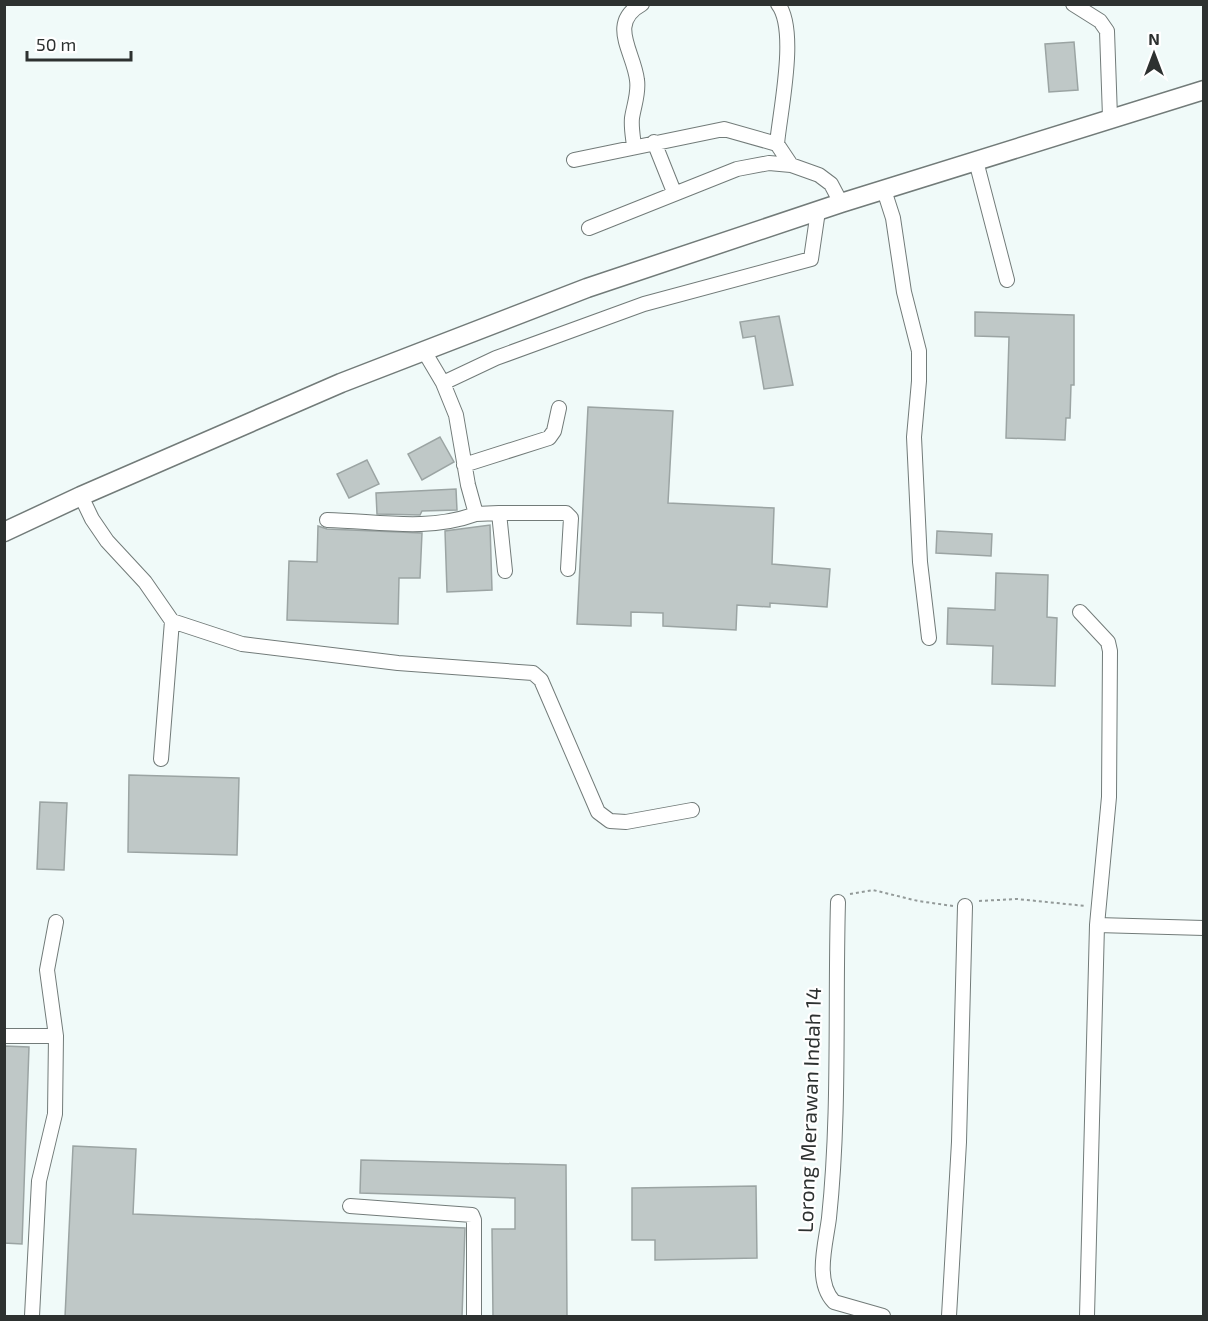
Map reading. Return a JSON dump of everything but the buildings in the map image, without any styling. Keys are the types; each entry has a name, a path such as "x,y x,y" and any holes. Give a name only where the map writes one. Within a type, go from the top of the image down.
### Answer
{"main road":[{"path":"4,532 341,383 587,288 840,203 1110,117 1203,90"}],"street":[{"path":"634,146 632,120 637,80 624,37 625,23 632,10 642,4"},
{"path":"778,4 783,12 788,34 777,144 791,165"},
{"path":"1073,4 1100,21 1107,31 1110,117"},
{"path":"574,160 724,129 777,144"},
{"path":"654,142 674,192"},
{"path":"976,161 1007,280"},
{"path":"589,228 654,204 674,192 737,169 769,163 791,165 819,175 831,184 840,203"},
{"path":"884,190 894,218 904,292 919,351 914,436 920,562 928,638"},
{"path":"443,383 496,358 644,304 811,259 818,211"},
{"path":"424,351 443,383 456,415 464,465 476,514"},
{"path":"464,465 549,438 554,431 559,408"},
{"path":"81,496 92,519 108,541 145,582 172,621 242,644 398,663 539,675 598,812 610,821 626,822 692,810"},
{"path":"499,513 505,571"},
{"path":"327,520 415,526 455,522 476,514 566,513 572,518 568,569"},
{"path":"1080,612 1108,642 1110,651 1109,797 1097,925 1088,1316"},
{"path":"161,759 172,621"},
{"name":"Lorong Merawan Indah 14","path":"838,902 835,1112 832,1190 823,1270 824,1286 834,1302 883,1317"},
{"path":"949,1317 959,1142 965,906"},
{"path":"32,1317 39,1181 55,1113 56,1036 47,969 56,922"},
{"path":"1097,925 1203,928"},
{"path":"4,1036 56,1036"},
{"path":"350,1206 472,1215 474,1220 474,1317"}],"path":[{"path":"838,902 855,891 873,890 918,901 965,906 987,899 1046,900 1086,906 1098,903"}]}
